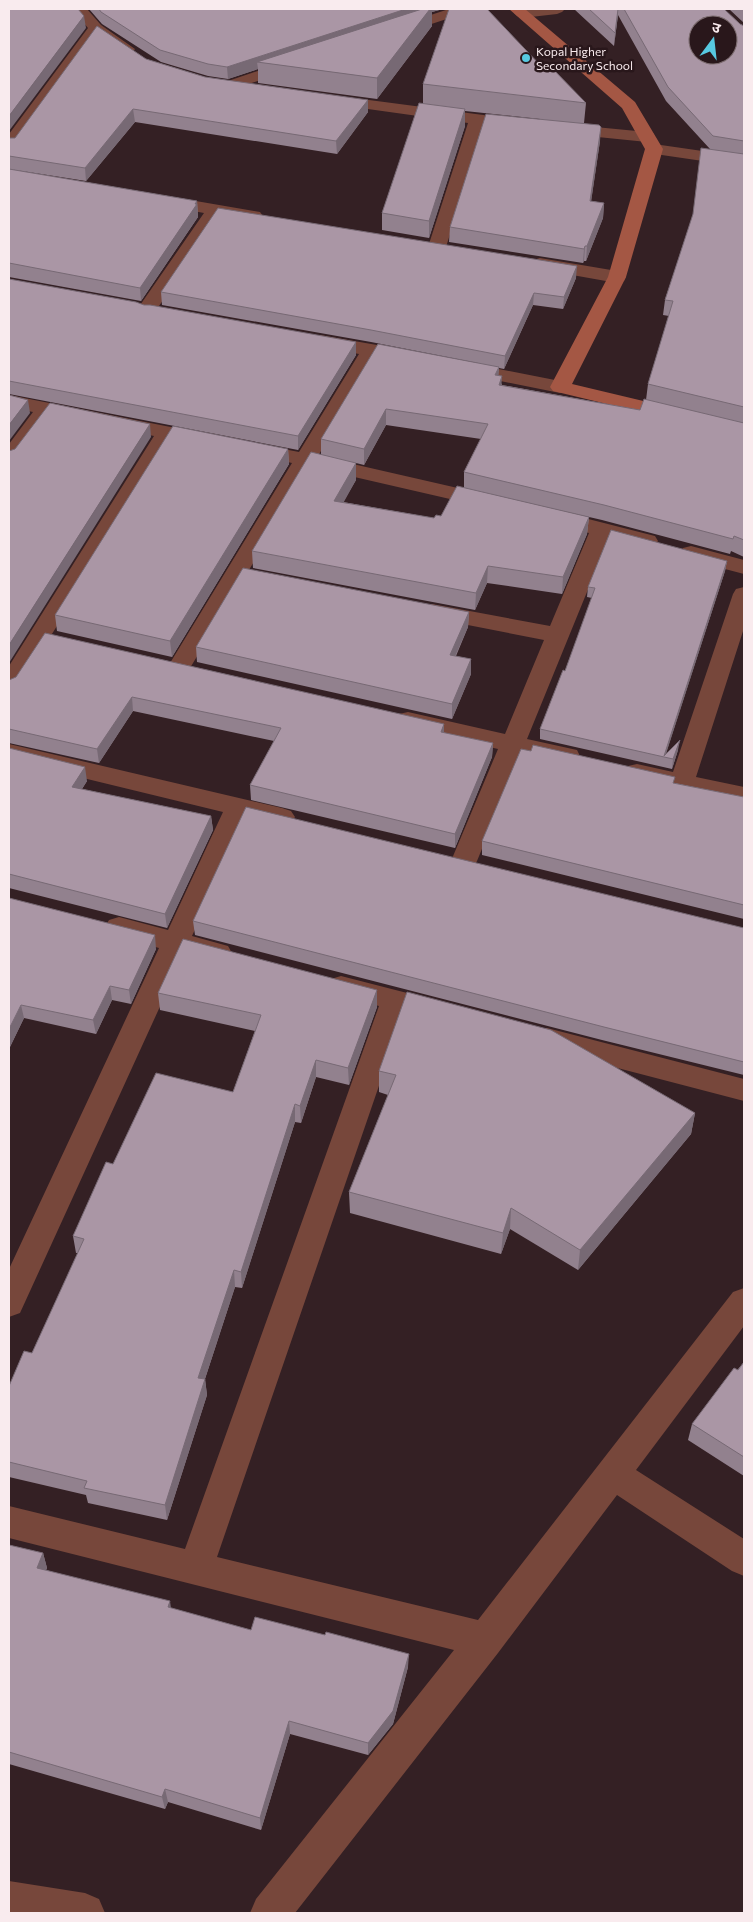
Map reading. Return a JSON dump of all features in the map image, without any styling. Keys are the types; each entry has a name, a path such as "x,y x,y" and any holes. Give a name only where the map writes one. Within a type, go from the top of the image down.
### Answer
{"street":[{"path":"79,9 96,28 137,56"},
{"path":"378,36 464,9"},
{"path":"519,11 557,9"},
{"path":"519,11 629,105 650,143 617,277 560,387"},
{"path":"9,145 25,111 96,28"},
{"path":"266,91 220,85 303,61"},
{"path":"314,98 533,126"},
{"path":"437,247 477,120"},
{"path":"552,128 650,143 744,162"},
{"path":"146,198 273,219"},
{"path":"146,311 215,209"},
{"path":"418,243 456,250"},
{"path":"522,261 617,277"},
{"path":"126,307 166,314"},
{"path":"302,338 437,362 560,387 744,431"},
{"path":"180,668 246,575 305,458 370,350"},
{"path":"9,401 305,458 506,506"},
{"path":"9,458 46,408"},
{"path":"9,685 50,638 167,432"},
{"path":"535,513 744,567"},
{"path":"464,861 602,529"},
{"path":"682,782 744,594"},
{"path":"412,607 558,635"},
{"path":"389,715 588,761"},
{"path":"9,752 304,823"},
{"path":"616,767 744,796"},
{"path":"12,1288 238,807"},
{"path":"92,920 242,960"},
{"path":"318,980 461,1017"},
{"path":"196,1568 395,1000"},
{"path":"527,1034 744,1090"},
{"path":"270,1913 485,1640 744,1302"},
{"path":"613,1474 744,1559"},
{"path":"9,1522 485,1640"},
{"path":"9,1901 85,1913"}],"building":[{"path":"9,9 78,9 84,16 9,116"},
{"path":"99,9 406,9 227,67 208,64 160,50"},
{"path":"422,9 430,9 377,78 257,62"},
{"path":"449,9 487,9 542,67 550,66 586,103 423,84"},
{"path":"589,9 618,9 615,33"},
{"path":"624,9 724,9 730,15 688,15 688,65 738,65 738,22 744,26 744,141 713,136 668,87"},
{"path":"97,26 146,59 205,77 368,100 336,141 133,109 85,168 9,156 9,138 15,138"},
{"path":"419,103 465,109 429,221 382,213"},
{"path":"486,114 599,125 601,127 590,201 604,203 587,246 584,249 450,227"},
{"path":"701,148 744,154 744,407 648,384 673,301 665,300 693,214"},
{"path":"9,169 197,201 195,204 197,204 140,288 9,263"},
{"path":"218,208 577,266 564,297 534,293 505,356 161,292"},
{"path":"9,279 356,342 298,436 9,381"},
{"path":"378,344 499,367 495,375 502,376 499,385 640,410 644,399 744,423 744,540 734,536 733,539 604,505 464,472 488,424 386,409 364,449 321,439"},
{"path":"9,395 28,400 9,425"},
{"path":"50,403 150,424 9,645 9,451 15,449"},
{"path":"173,426 288,449 170,641 55,615"},
{"path":"311,452 356,463 334,501 434,518 436,515 441,516 457,486 589,517 563,577 488,566 476,593 252,551"},
{"path":"611,530 727,561 664,756 680,740 673,759 540,729 563,670 565,671 595,588 588,587"},
{"path":"243,568 469,612 450,655 471,659 452,704 196,647"},
{"path":"45,633 444,724 441,732 493,743 455,834 250,785 281,728 132,697 97,749 9,729 9,680 16,677"},
{"path":"533,745 675,777 673,783 744,797 744,905 482,841 521,749 531,751"},
{"path":"9,748 85,767 72,787 211,816 165,914 9,874"},
{"path":"246,807 744,928 744,1062 193,921"},
{"path":"9,898 155,935 129,990 110,986 93,1020 21,1005 9,1029"},
{"path":"183,939 377,990 348,1068 316,1060 300,1106 295,1104 241,1272 234,1270 198,1378 205,1379 165,1505 84,1488 87,1481 9,1462 9,1386 24,1351 32,1353 84,1239 73,1236 106,1162 113,1164 156,1073 233,1092 261,1015 158,993"},
{"path":"407,992 551,1030 695,1113 580,1250 511,1208 503,1233 349,1192 396,1075 379,1071"},
{"path":"744,1362 744,1457 692,1424 734,1368 738,1370"},
{"path":"9,1545 43,1553 37,1568 170,1601 168,1607 251,1630 255,1617 325,1635 326,1632 409,1654 393,1711 368,1743 289,1721 260,1818 165,1789 162,1797 9,1752"}],"place":[{"name":"Kopal Higher Secondary School","path":"526,58"}]}
